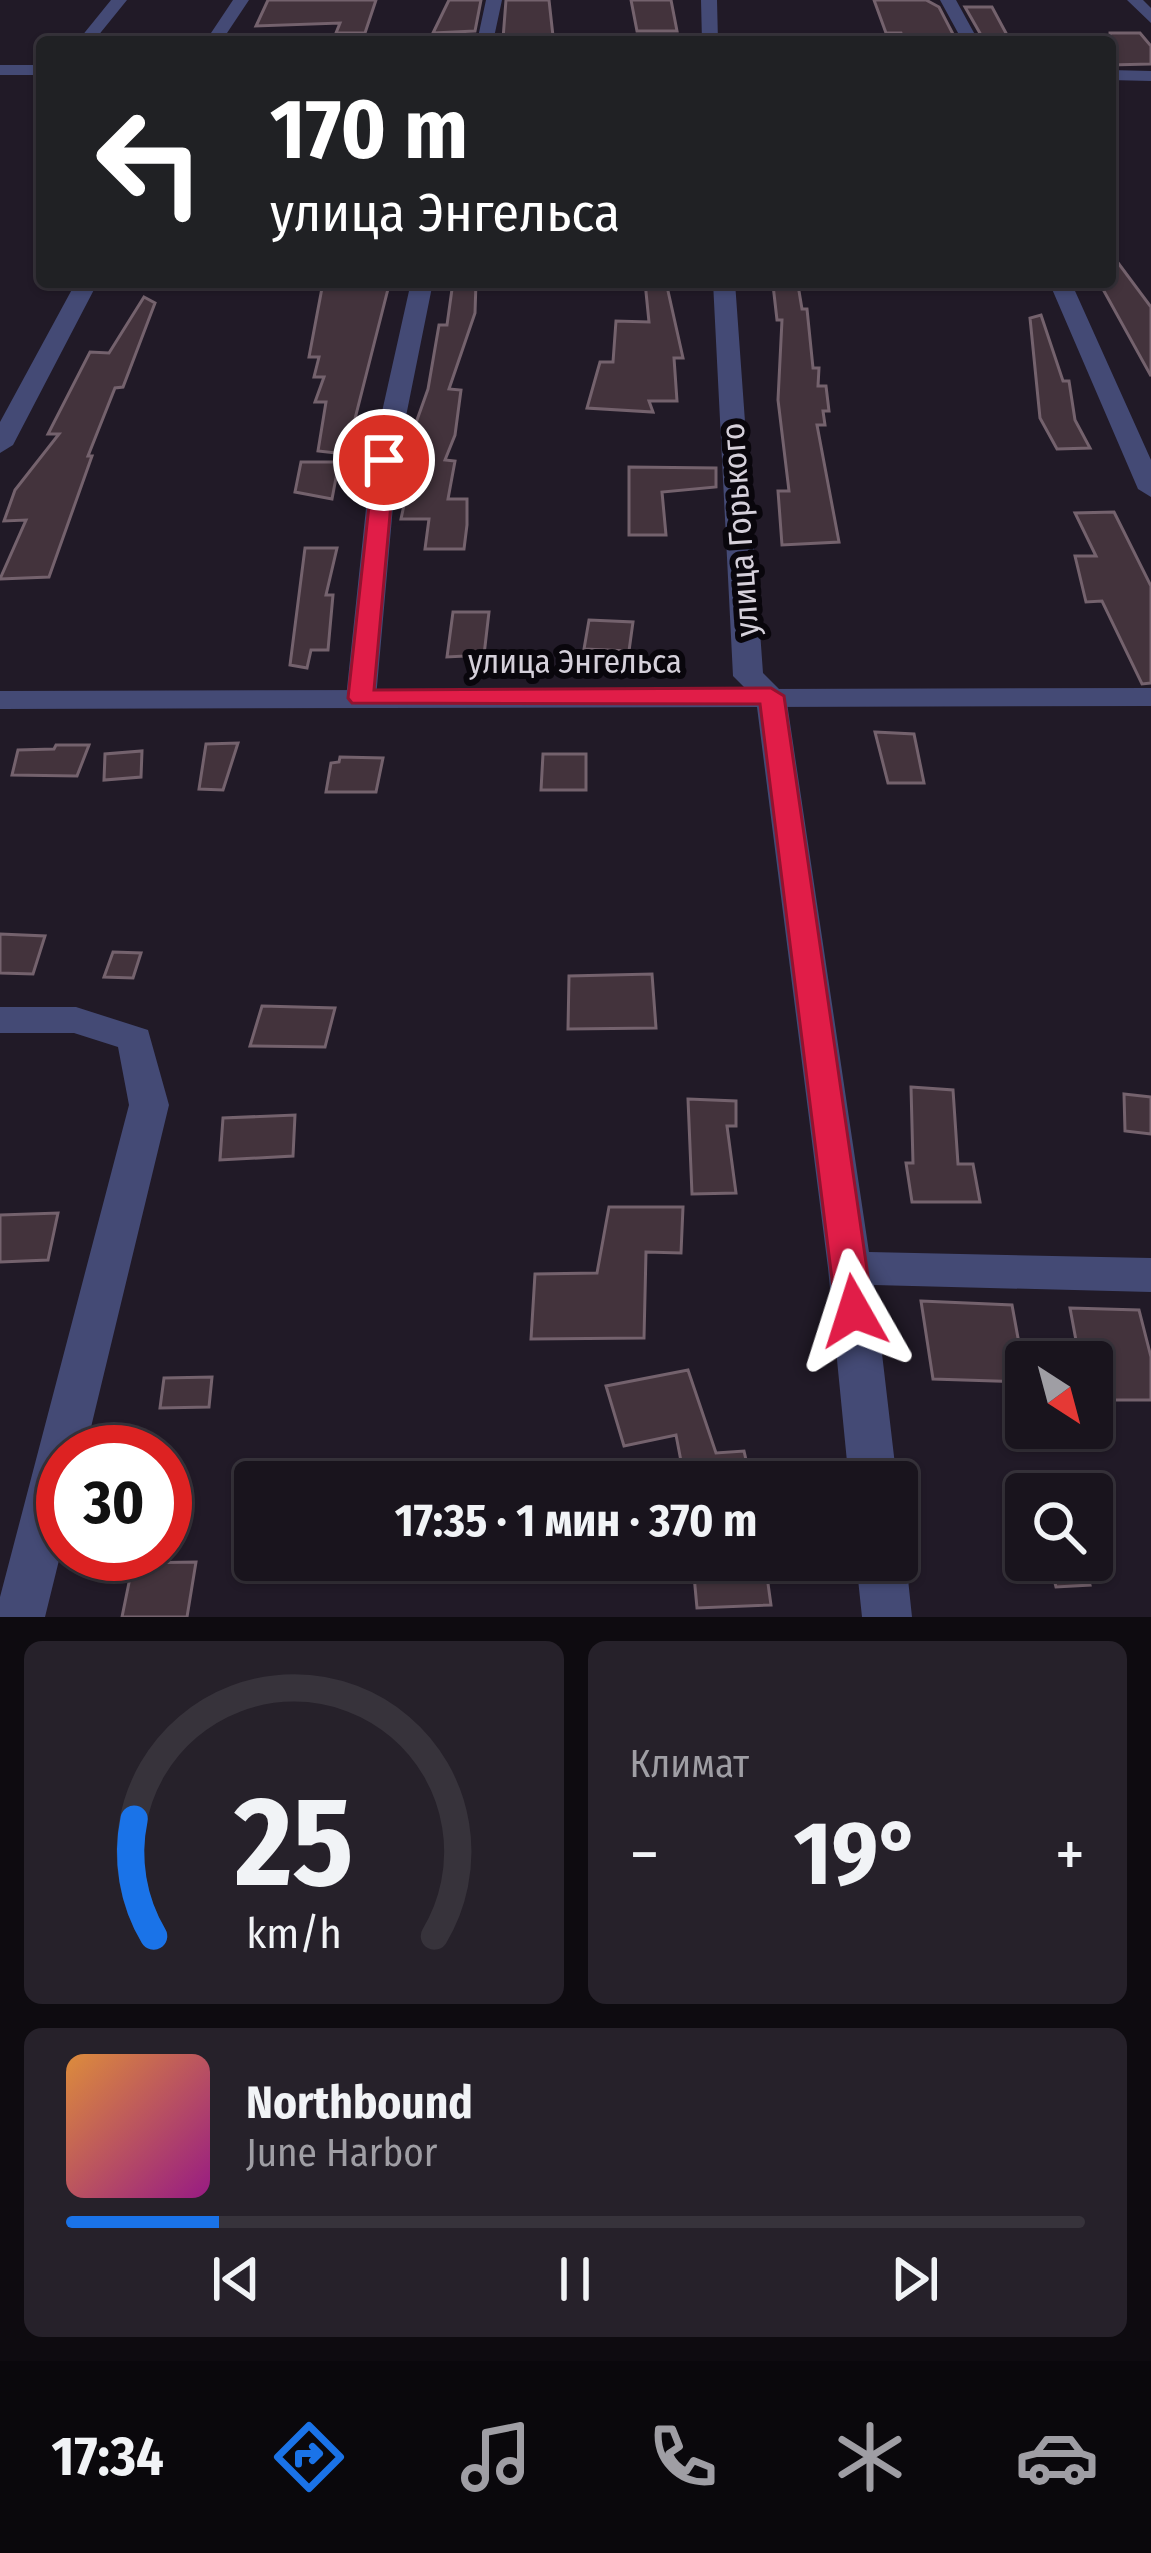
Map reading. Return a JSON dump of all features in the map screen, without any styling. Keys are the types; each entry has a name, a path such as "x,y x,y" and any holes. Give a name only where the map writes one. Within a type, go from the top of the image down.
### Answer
{"street":[{"path":"90,36 119,0"},
{"path":"217,36 241,0"},
{"path":"486,36 494,0"},
{"path":"709,0 710,36"},
{"path":"948,0 968,36"},
{"path":"1136,0 1151,18"},
{"path":"0,70 36,70"},
{"path":"1116,75 1151,76"},
{"path":"0,445 84,288"},
{"path":"361,698 384,460 421,288"},
{"name":"улица Горького","path":"724,288 748,676 771,696 850,1268 871,1461"},
{"path":"1063,288 1151,489"},
{"name":"улица Энгельса","path":"0,700 1151,697"},
{"path":"0,1020 76,1020 135,1039 149,1105 20,1617"},
{"path":"850,1268 1151,1275"},
{"path":"883,1581 887,1617"}],"building":[{"path":"268,0 376,0 365,33 336,33 340,23 256,26"},
{"path":"449,0 481,0 475,31 433,33"},
{"path":"506,0 549,0 553,36 503,36"},
{"path":"631,0 671,0 677,31 637,31"},
{"path":"874,0 926,0 939,7 954,36 902,36 886,33"},
{"path":"965,7 992,7 1007,35 981,35"},
{"path":"1140,33 1151,46 1151,64 1116,65 1116,36 1110,36"},
{"path":"1116,260 1151,307 1151,376 1102,288 1116,288"},
{"path":"322,288 388,288 346,454 318,451 326,402 315,402 324,377 314,377 319,357 309,357"},
{"path":"452,288 476,288 475,313 449,389 461,390 455,435 445,460 455,461 448,499 467,499 464,549 425,549 429,519 401,519 419,435 412,434 428,389 439,325 447,325"},
{"path":"646,288 667,288 683,358 674,358 677,401 649,401 653,412 587,408 600,362 613,362 616,321 649,322"},
{"path":"773,288 798,288 802,309 807,309 813,368 819,368 818,386 826,386 829,411 823,411 825,425 817,425 839,542 782,545 778,491 789,491 778,400 782,320 777,320"},
{"path":"144,297 155,303 123,387 115,388 88,456 92,456 49,577 0,579 26,520 4,521 15,490 59,434 48,434 90,352 109,353"},
{"path":"1041,315 1063,381 1069,381 1075,420 1090,448 1057,449 1040,418 1030,318"},
{"path":"301,462 339,462 332,499 295,492"},
{"path":"629,467 716,468 716,487 662,492 666,535 629,535"},
{"path":"1114,512 1151,586 1151,683 1142,684 1102,601 1086,602 1075,556 1096,556 1075,513"},
{"path":"305,548 337,548 326,595 333,595 328,650 311,650 307,668 290,665"},
{"path":"453,612 489,612 484,655 447,657"},
{"path":"589,620 633,622 629,651 584,649"},
{"path":"875,732 914,734 924,783 888,783"},
{"path":"238,743 223,790 199,789 206,744"},
{"path":"56,745 89,745 77,776 12,775 18,750 54,749"},
{"path":"142,751 141,777 104,780 105,754"},
{"path":"543,754 586,754 586,790 541,790"},
{"path":"340,757 383,758 376,792 326,792 331,763 339,762"},
{"path":"0,934 45,936 33,974 0,973"},
{"path":"113,952 141,953 133,978 104,977"},
{"path":"652,974 656,1028 568,1029 569,976"},
{"path":"262,1006 335,1008 325,1047 250,1046"},
{"path":"911,1087 953,1090 958,1164 973,1164 980,1202 912,1202 906,1163 913,1163"},
{"path":"1124,1094 1151,1097 1151,1134 1125,1131"},
{"path":"688,1099 736,1101 736,1126 727,1126 736,1193 692,1194"},
{"path":"295,1115 293,1156 220,1160 223,1118"},
{"path":"609,1207 683,1207 681,1253 646,1252 644,1338 531,1339 535,1274 597,1273"},
{"path":"58,1213 48,1260 0,1262 0,1215"},
{"path":"921,1301 1012,1305 1019,1341 1005,1341 1005,1381 933,1379"},
{"path":"1070,1308 1139,1310 1151,1357 1151,1400 1113,1400 1113,1341 1076,1341"},
{"path":"688,1370 716,1453 744,1451 746,1461 681,1461 676,1435 624,1446 606,1386"},
{"path":"212,1377 209,1407 160,1408 164,1378"},
{"path":"192,1562 196,1562 187,1617 122,1617 129,1581 192,1581"},
{"path":"694,1581 768,1581 771,1605 697,1608"},
{"path":"1054,1581 1089,1581 1090,1585 1056,1587"}],"route":[{"path":"384,460 361,698 771,696 854,1311"}]}
